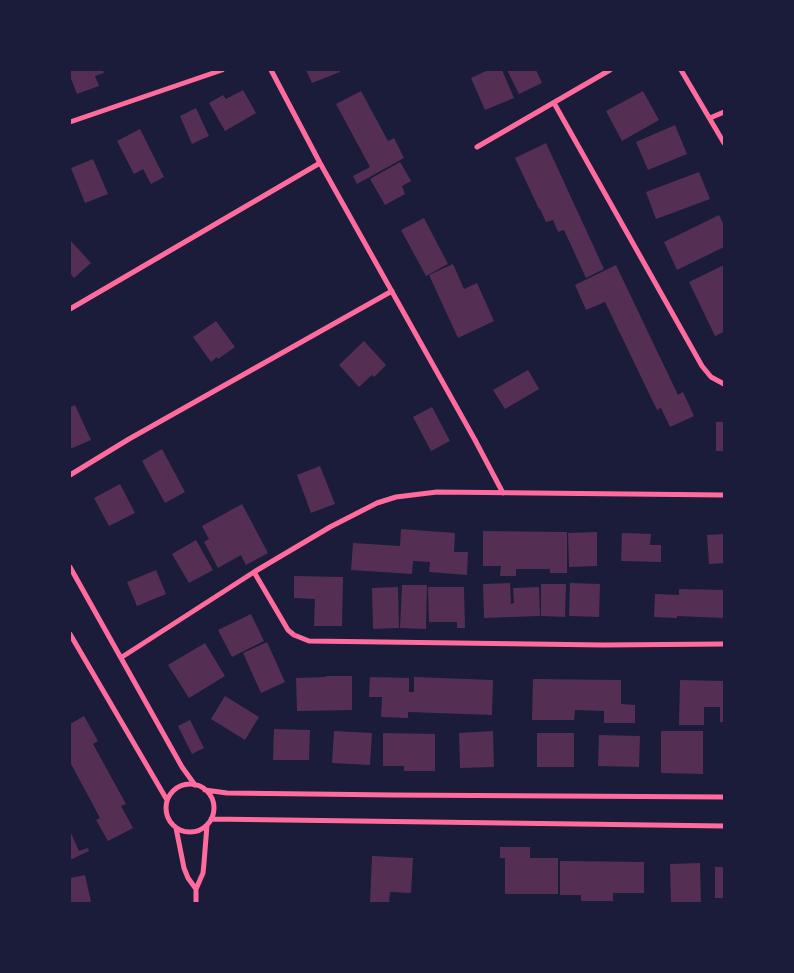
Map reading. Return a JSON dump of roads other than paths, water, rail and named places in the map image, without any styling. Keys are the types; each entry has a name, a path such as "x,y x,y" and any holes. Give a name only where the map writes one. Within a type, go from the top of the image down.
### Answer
{"street":[{"path":"70,122 222,70"},
{"path":"271,70 320,163 503,493"},
{"path":"477,147 610,70"},
{"path":"681,70 724,143"},
{"path":"554,103 702,366 711,377 724,384"},
{"path":"710,118 724,112"},
{"path":"70,309 320,163"},
{"path":"70,475 129,439 392,292"},
{"path":"122,657 254,572 351,516 377,503 396,497 436,492 724,495"},
{"path":"70,566 182,767 195,785"},
{"path":"254,572 288,630 294,636 309,641 604,645 724,644"},
{"path":"70,634 167,800"},
{"path":"205,790 213,804 213,812 207,825 200,830 184,832 170,823 166,816 167,800 178,787 186,784 195,785 205,790 227,793 724,798"},
{"path":"211,819 724,826"},
{"path":"196,903 196,889 203,872 207,825"},
{"path":"176,828 184,868 196,889"}]}
